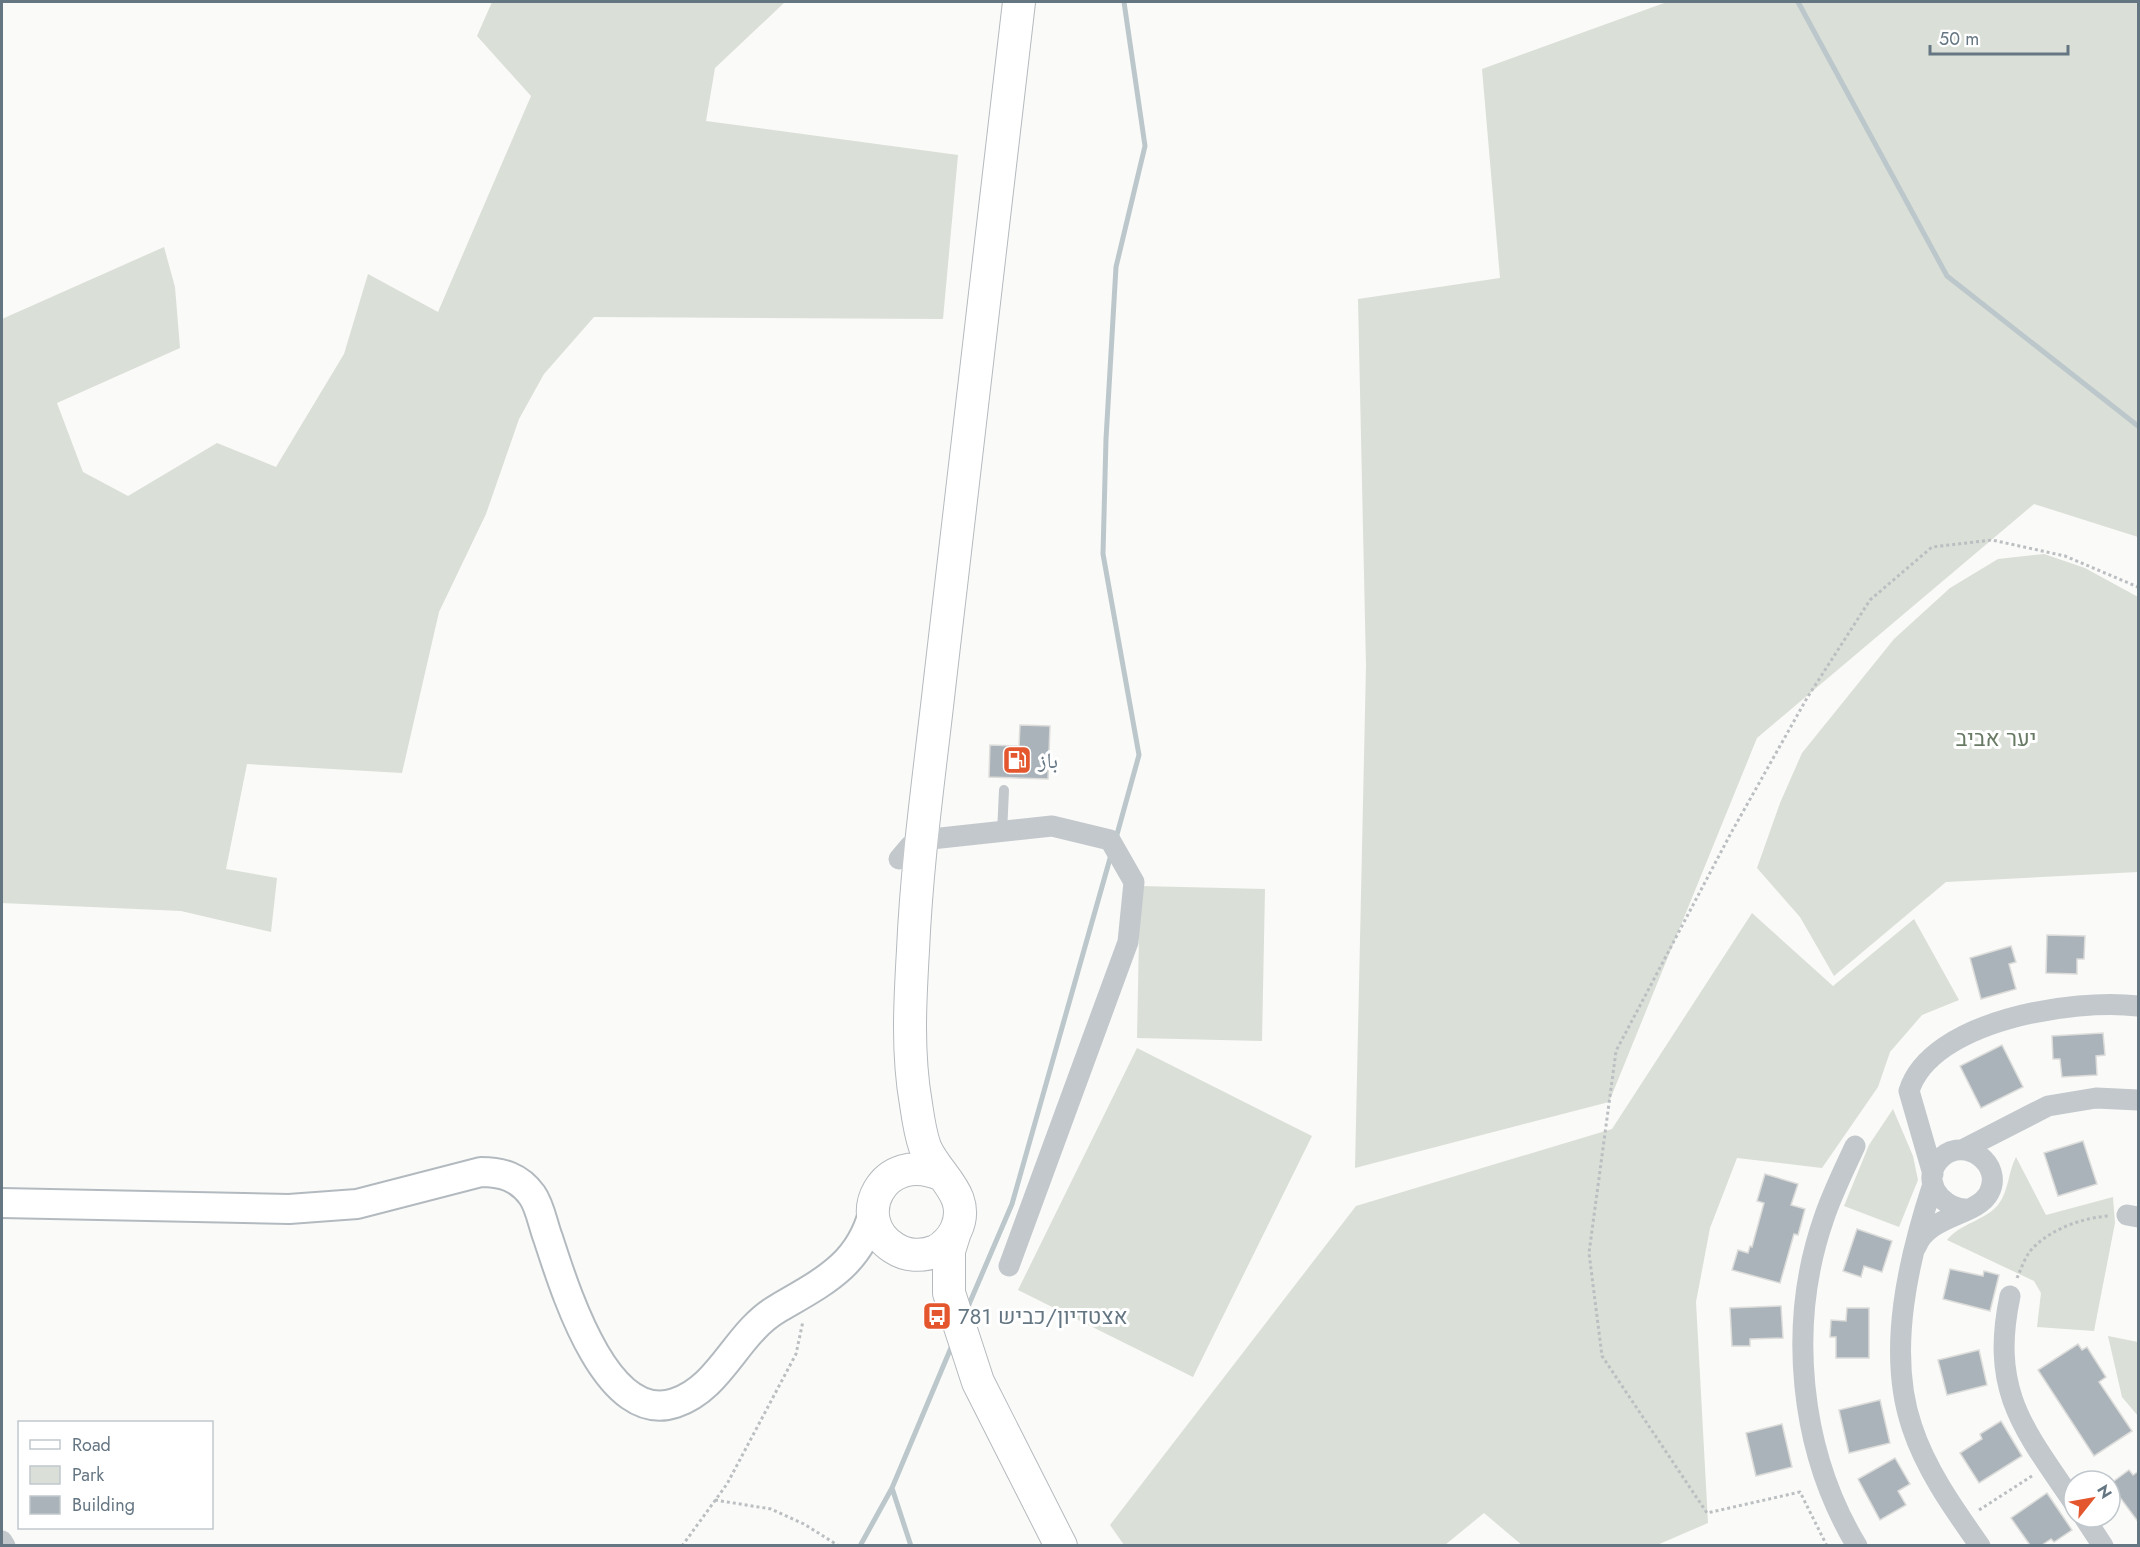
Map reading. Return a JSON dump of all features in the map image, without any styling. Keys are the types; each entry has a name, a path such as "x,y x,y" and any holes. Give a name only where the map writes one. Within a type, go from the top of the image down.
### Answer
{"main road":[{"path":"998,2 910,850 911,1062 919,1126 925,1148 959,1198 961,1212 949,1251 948,1272 952,1303 978,1382 1061,1545"},
{"path":"2,1203 289,1209 357,1204 481,1172 500,1172 515,1179 533,1196 571,1304 590,1347 616,1381 633,1396 664,1406 689,1398 721,1369 753,1328 768,1314 809,1293 839,1270 856,1252 868,1234 877,1193 900,1153 902,1136 891,994 1018,2"},
{"path":"885,1180 898,1171 912,1167 928,1169 942,1175"},
{"path":"873,1214 881,1236 935,1279 952,1303"},
{"path":"839,1270 881,1252 930,1253 942,1247 955,1232"}],"street":[{"path":"910,850 1052,826 1110,840 1134,882 1128,942 1009,1266"},
{"path":"1965,1209 1945,1204 1938,1197 1925,1138 1913,1112 1909,1092 1920,1069 1930,1059 1972,1033 1998,1022 2057,1007 2092,1004 2139,1006"},
{"path":"1980,1545 1962,1520 1921,1451 1911,1426 1906,1402 1902,1345 1904,1310 1916,1248 1939,1160 2048,1106 2096,1098 2139,1100"},
{"path":"1913,1112 1940,1140 1981,1156 1991,1173 1992,1183 1983,1201 1965,1209 1927,1233 1916,1248"},
{"path":"1991,1173 2002,1143 2020,1120"},
{"path":"1854,1146 1821,1230 1808,1290 1804,1342 1806,1401 1820,1468 1833,1501 1857,1545"},
{"path":"2010,1296 2002,1358 2012,1403 2062,1486"},
{"path":"2092,1529 2103,1545"},
{"path":"2,1541 5,1545"}],"lane":[{"path":"1002,833 1004,790"}],"path":[{"path":"1827,1545 1800,1492 1707,1513 1602,1356 1588,1253 1616,1051 1731,833 1807,698 1870,600 1932,547 1992,540 2065,556 2139,587"},
{"path":"2010,1296 2034,1246 2045,1238 2096,1216 2133,1216"},
{"path":"682,1545 727,1484 795,1354 809,1293"},
{"path":"1962,1520 2048,1466"},
{"path":"715,1500 771,1509 804,1524 839,1545"}],"green space":[{"path":"492,2 785,2 715,68 706,121 958,155 943,319 594,317 544,374 519,419 486,514 439,612 402,773 247,764 226,869 277,878 271,932 181,911 2,903 2,319 164,247 175,287 180,348 57,403 83,472 128,496 217,443 276,467 344,354 368,274 438,312 531,96 477,36"},
{"path":"1667,2 2138,2 2138,537 2034,504 1757,738 1609,1102 1355,1168 1366,666 1358,299 1500,278 1482,69"},
{"name":"יער אביב","path":"2044,554 2085,568 2138,597 2138,872 1946,882 1834,976 1800,917 1757,868 1780,803 1802,753 1894,639 1950,588 1998,559"},
{"path":"1140,886 1265,889 1262,1041 1137,1038"},
{"path":"1752,913 1833,986 1914,919 1959,1000 1922,1015 1890,1052 1878,1087 1822,1168 1737,1158 1710,1228 1696,1302 1708,1523 1657,1545 1523,1546 1484,1513 1445,1545 1124,1545 1110,1525 1356,1206 1612,1129"},
{"path":"1137,1048 1312,1136 1193,1377 1018,1290"},
{"path":"1893,1109 1913,1156 1918,1180 1899,1227 1844,1206 1869,1145"},
{"path":"2016,1157 2046,1215 2113,1197 2115,1223 2094,1331 2037,1327 2041,1293 2034,1281 1947,1240 1998,1205 2002,1200"},
{"path":"2108,1336 2138,1342 2138,1416 2122,1397"}],"building":[{"path":"1020,725 1050,726 1048,779 989,777 990,745 1019,746"},
{"path":"2047,935 2085,936 2084,959 2077,959 2077,974 2046,973"},
{"path":"2011,946 2016,962 2009,964 2016,989 1981,999 1970,958"},
{"path":"2103,1033 2105,1055 2096,1056 2097,1075 2062,1077 2060,1059 2053,1059 2052,1036"},
{"path":"2002,1045 2023,1087 1981,1108 1960,1066"},
{"path":"2083,1141 2097,1184 2058,1196 2044,1153"},
{"path":"1765,1174 1798,1184 1791,1205 1805,1209 1798,1235 1794,1234 1780,1283 1732,1270 1738,1250 1748,1253 1750,1246 1752,1247 1764,1203 1757,1201"},
{"path":"1857,1229 1892,1241 1882,1272 1864,1266 1861,1277 1843,1271"},
{"path":"1950,1269 1983,1276 1984,1271 1999,1275 1990,1311 1943,1299"},
{"path":"1781,1306 1783,1338 1750,1339 1750,1346 1732,1346 1730,1308"},
{"path":"1847,1308 1869,1308 1869,1358 1836,1358 1836,1337 1830,1337 1831,1320 1846,1321"},
{"path":"2078,1344 2082,1350 2087,1347 2106,1377 2099,1382 2132,1431 2094,1456 2038,1370"},
{"path":"1979,1350 1987,1385 1947,1395 1938,1360"},
{"path":"1880,1400 1890,1443 1849,1453 1839,1410"},
{"path":"2001,1421 2022,1456 1979,1483 1960,1453 1982,1439 1980,1434"},
{"path":"1782,1424 1792,1467 1756,1476 1746,1433"},
{"path":"1895,1458 1910,1484 1898,1491 1906,1505 1880,1520 1858,1479"},
{"path":"2129,1470 2133,1475 2139,1471 2139,1523 2122,1500 2122,1475"},
{"path":"2047,1493 2062,1515 2062,1529 2072,1530 2054,1542 2051,1539 2042,1545 2030,1545 2011,1518"}],"waterway":[{"path":"1116,838 1139,755 1103,554 1106,439 1116,267 1145,146 1124,2"},
{"path":"1798,2 1947,276 2138,426"},
{"path":"967,1309 1012,1204 1111,855"},
{"path":"860,1546 892,1488 953,1343"},
{"path":"892,1488 911,1546"}],"place":[{"name":"باز","path":"1017,760"},
{"name":"אצטדיון/כביש 781","path":"937,1316"}]}
